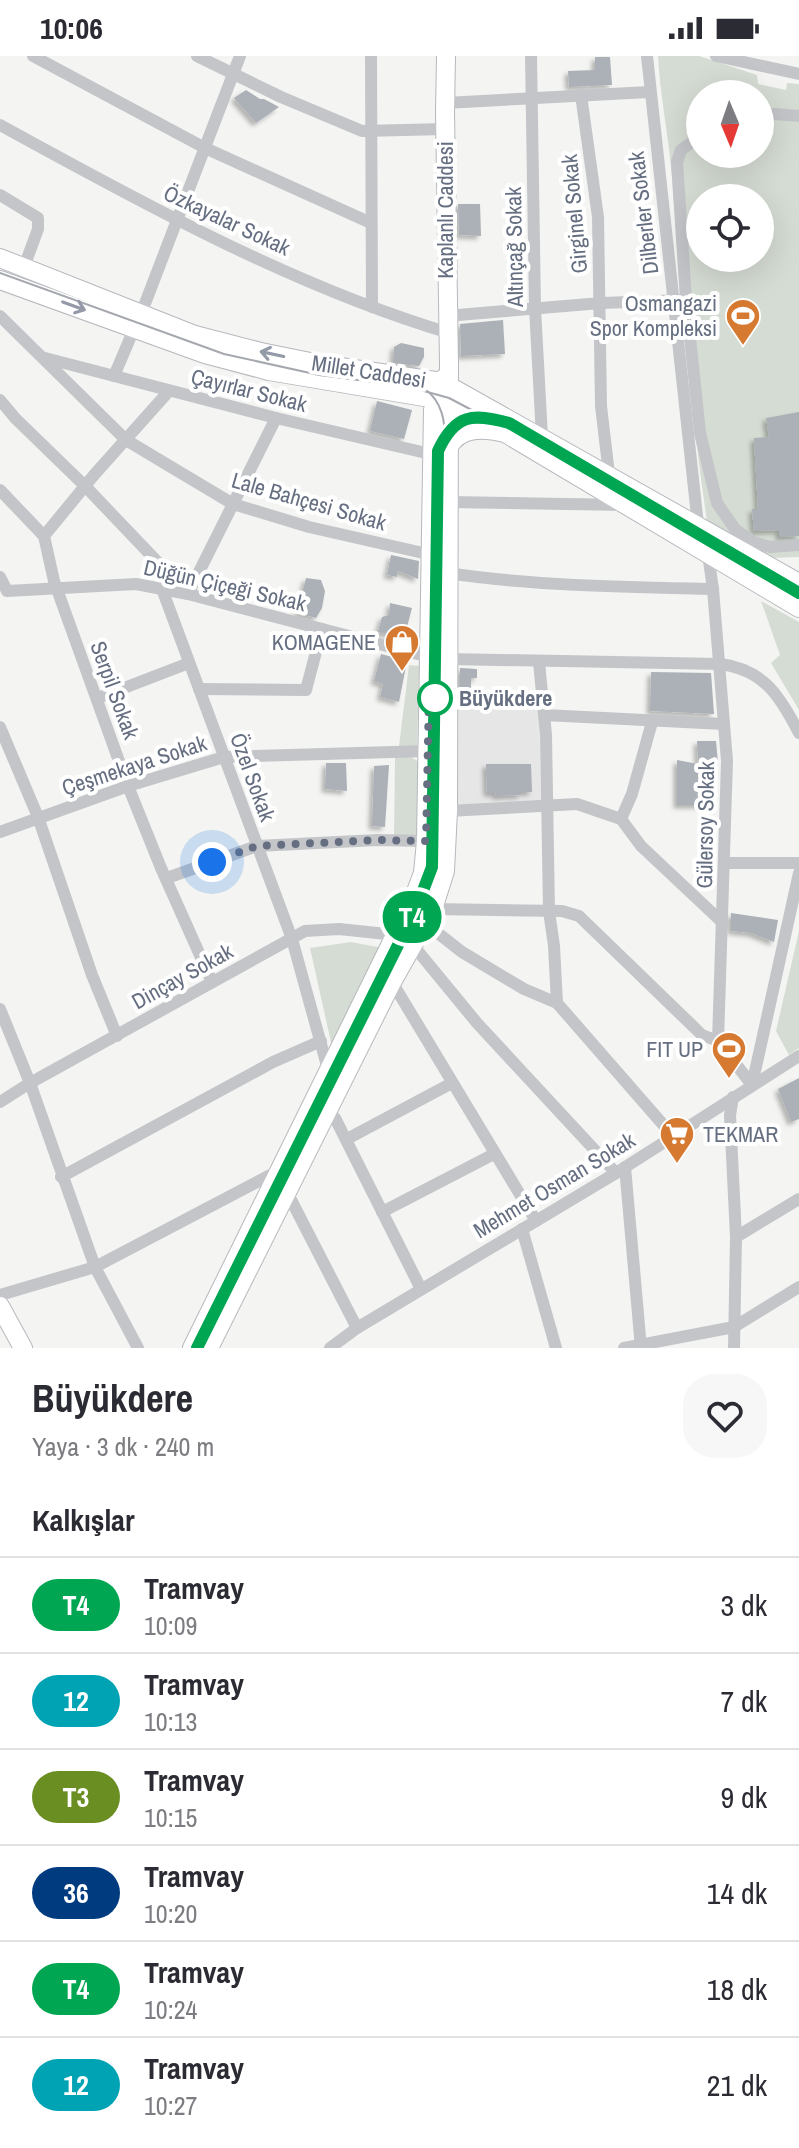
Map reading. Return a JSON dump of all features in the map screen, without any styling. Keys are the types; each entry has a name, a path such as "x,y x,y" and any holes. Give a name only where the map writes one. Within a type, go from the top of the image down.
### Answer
{"main road":[{"name":"Kaplanlı Caddesi","path":"209,1348 392,982 423,873 428,751 447,573 448,502 443,453 433,410 444,392 449,364 446,324 446,56"},
{"name":"Millet Caddesi","path":"0,258 205,354 269,371 444,392 542,437 799,583"},
{"name":"Millet Caddesi","path":"0,280 138,322"},
{"name":"Millet Caddesi","path":"444,392 505,433 799,608"},
{"name":"Millet Caddesi","path":"443,453 454,437 467,431 478,429 505,433"},
{"name":"Kaplanlı Caddesi","path":"192,1348 329,1073 404,939 429,916 445,871 448,811 432,555 443,453"},
{"path":"0,1306 23,1348"}],"street":[{"path":"33,56 205,148 371,223"},
{"path":"197,56 362,131 445,129"},
{"path":"114,376 138,322 240,56"},
{"path":"371,56 372,307"},
{"name":"Altınçağ Sokak","path":"531,56 535,308 542,437"},
{"name":"Dilberler Sokak","path":"647,56 649,92 680,300 698,525 708,554"},
{"path":"716,56 742,58 799,74"},
{"path":"445,103 649,92"},
{"name":"Girginel Sokak","path":"581,95 598,217 601,406 609,474"},
{"path":"774,114 799,116"},
{"name":"Özkayalar Sokak","path":"0,125 176,218 372,307 446,324"},
{"path":"686,146 681,150 677,162 680,300 700,433 717,503 735,529 753,542 770,547 799,545"},
{"path":"0,195 38,218 38,229 24,267"},
{"path":"446,324 535,308 680,300"},
{"name":"Lale Bahçesi Sokak","path":"0,316 126,440 233,504 309,527 432,555"},
{"name":"Çayırlar Sokak","path":"42,357 276,418 443,453"},
{"path":"0,490 44,536 169,391"},
{"path":"0,400 188,594 276,418"},
{"path":"448,502 626,505"},
{"name":"Serpil Sokak","path":"44,536 56,588 128,786 212,982"},
{"name":"Gülersoy Sokak","path":"708,554 721,664 727,761 718,1041"},
{"path":"447,573 505,582 571,586 713,589"},
{"name":"Düğün Çiçeği Sokak","path":"0,577 7,591 136,584 188,594 438,658 743,667 762,677 799,733"},
{"name":"Özel Sokak","path":"162,589 292,939 329,1073"},
{"path":"199,689 306,690 322,629"},
{"path":"539,662 548,805 549,911 557,1003"},
{"path":"98,698 189,663"},
{"path":"544,715 724,724"},
{"path":"621,819 632,794 652,722"},
{"path":"0,727 38,817 92,975 117,1036"},
{"name":"Çeşmekaya Sokak","path":"0,832 128,786 224,757 428,751"},
{"path":"448,811 577,804 621,819 641,846 723,923"},
{"path":"167,878 257,846 377,840 426,841"},
{"path":"724,863 799,863"},
{"path":"752,1085 799,873"},
{"path":"429,916 549,911 579,916 702,1035 718,1041 752,1085"},
{"path":"429,916 462,952 524,989 557,1003 673,1136"},
{"name":"Dinçay Sokak","path":"0,1102 305,931 339,929 404,939"},
{"path":"404,939 477,1023 620,1170 641,1346"},
{"path":"392,982 536,1221"},
{"path":"0,1009 30,1083 95,1267 138,1348"},
{"path":"61,1177 273,1062 321,1041"},
{"name":"Mehmet Osman Sokak","path":"330,1348 357,1328 620,1170 799,1056"},
{"path":"347,1139 452,1083"},
{"path":"733,1097 730,1115 736,1237 734,1348"},
{"path":"335,1118 421,1289"},
{"path":"382,1212 494,1154"},
{"path":"0,1295 95,1267 281,1169"},
{"path":"287,1192 357,1328"},
{"path":"736,1237 799,1199"},
{"path":"522,1229 556,1348"},
{"path":"624,1348 734,1327 799,1287"}],"shaded area":[{"name":"Osmangazi Spor Kompleksi","path":"658,56 699,56 757,75 758,80 686,80 686,168 774,168 774,87 786,90 787,83 799,84 799,557 772,558 707,521 691,393 671,163"},
{"path":"761,601 799,622 799,710 771,663 780,655"},
{"path":"409,665 419,666 417,749 399,746"},
{"path":"539,698 541,801 451,805 447,702"},
{"path":"406,754 419,762 420,841 394,841 395,758"},
{"path":"799,931 799,1048 789,1055 776,1031"},
{"path":"351,942 383,948 332,1047 310,948"}],"building":[{"path":"595,57 610,57 612,85 569,87 568,71 595,70"},
{"path":"246,90 279,107 256,123 234,98"},
{"path":"458,204 480,204 481,236 459,235"},
{"path":"503,320 505,354 461,356 460,324"},
{"path":"401,343 424,348 424,357 419,366 393,363 394,347"},
{"path":"377,401 412,410 404,439 370,431"},
{"path":"799,412 799,536 779,537 779,530 754,531 752,509 758,509 754,438 769,437 766,418"},
{"path":"391,555 419,561 418,579 398,571 397,577 387,575"},
{"path":"306,578 321,580 325,591 322,608 316,618 297,613"},
{"path":"390,603 412,608 404,638 378,632 382,617 389,615"},
{"path":"381,654 407,661 399,702 380,697 383,684 374,681"},
{"path":"460,668 477,669 477,678 471,678 471,695 460,695"},
{"path":"651,672 711,673 714,714 650,711"},
{"path":"697,741 716,741 718,763 714,805 677,805 677,760 698,764"},
{"path":"326,763 346,763 347,791 325,789"},
{"path":"486,764 531,764 532,792 495,796 496,793 487,793"},
{"path":"389,765 385,827 372,826 374,766"},
{"path":"731,913 778,920 774,942 751,933 731,931"},
{"path":"799,1078 799,1119 791,1122 778,1089"}],"tram line":[{"path":"0,273 224,354 319,375 406,386 449,398 799,600"},
{"path":"426,390 442,412 445,440"},
{"name":"T4","path":"197,1348 416,909 432,867 438,451 448,430 474,417 509,423 799,593"},
{"path":"197,1348 426,888 432,867 433,845 438,451 451,430 466,419 485,418 509,423"}],"place":[{"name":"Osmangazi Spor Kompleksi","path":"743,347"},
{"name":"KOMAGENE","path":"402,673"},
{"name":"Büyükdere","path":"435,698"},
{"name":"FIT UP","path":"729,1080"},
{"name":"TEKMAR","path":"677,1165"}],"route":[{"path":"212,862 257,846 377,840 426,841 429,688 435,698"}]}
